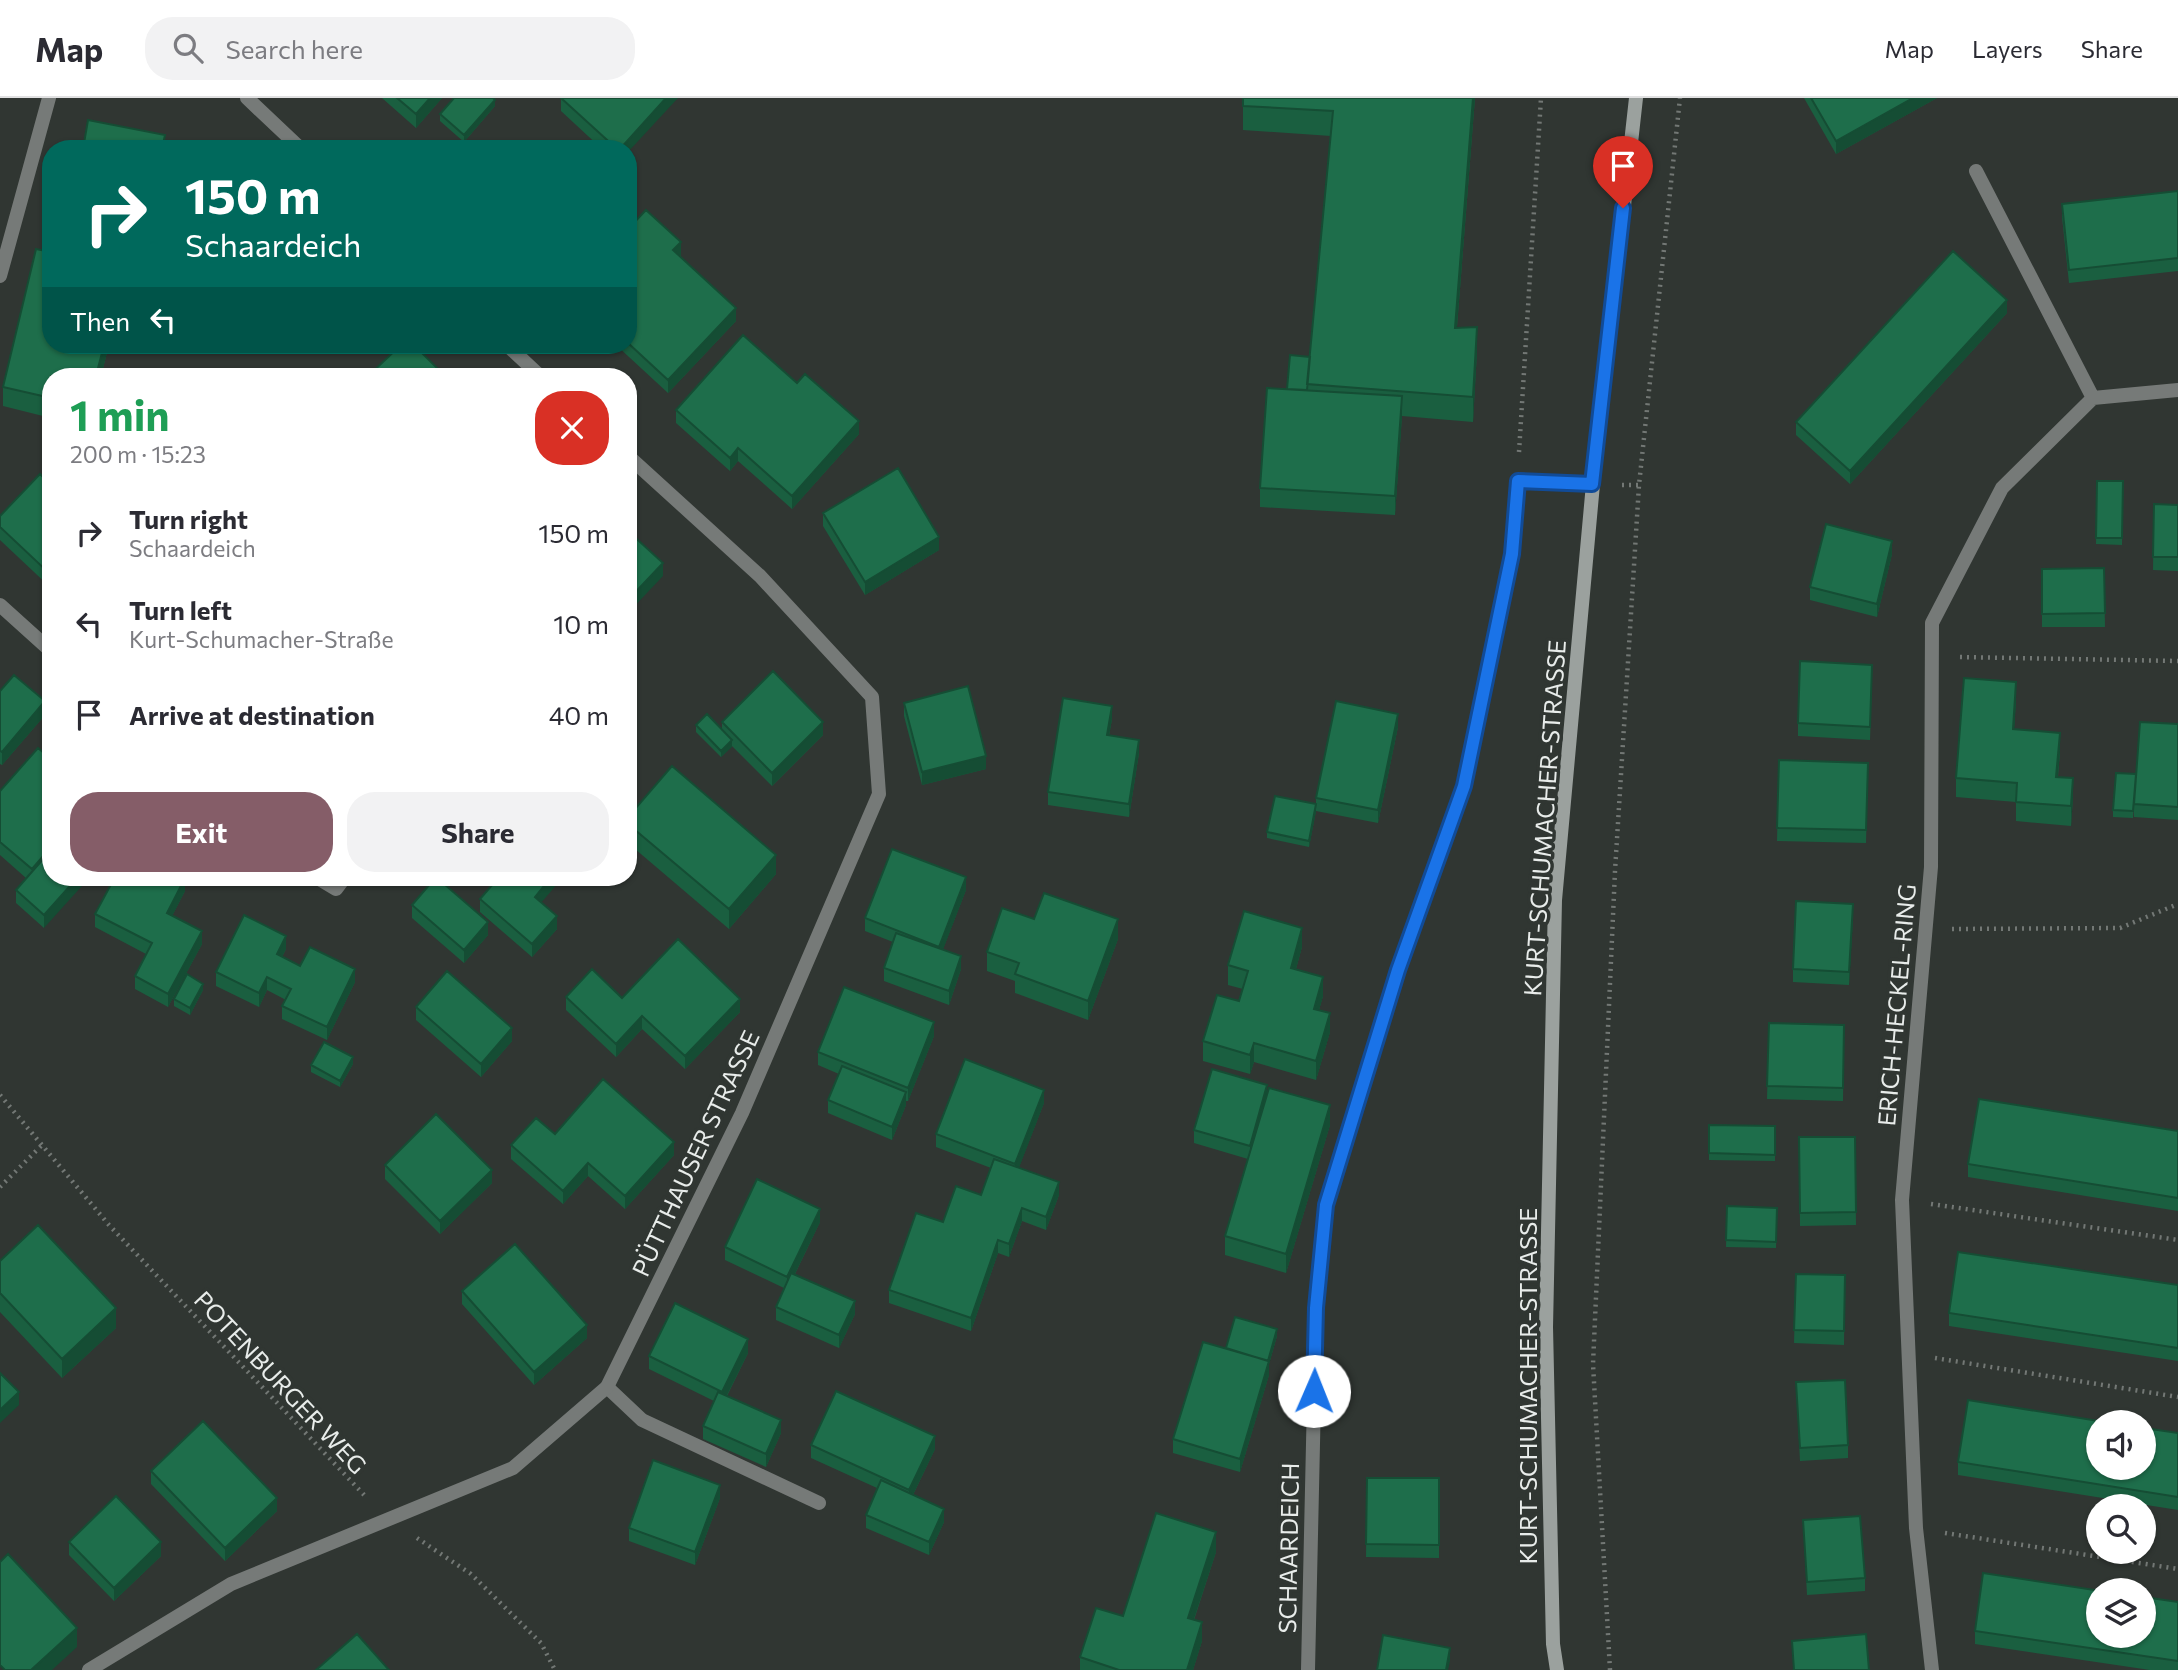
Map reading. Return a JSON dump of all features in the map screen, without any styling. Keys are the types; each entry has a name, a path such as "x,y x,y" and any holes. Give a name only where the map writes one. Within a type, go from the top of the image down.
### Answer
{"main road":[{"name":"KURT-SCHUMACHER-STRASSE","path":"1557,1670 1553,1644 1546,1327 1555,900 1592,484 1636,98"}],"street":[{"path":"0,276 49,98"},
{"path":"247,98 291,140"},
{"path":"1976,170 2093,398 2178,390"},
{"path":"516,354 531,368"},
{"name":"ERICH-HECKEL-RING","path":"1932,1670 1916,1528 1902,1200 1931,867 1931,623 2002,488 2093,398"},
{"name":"PÜTTHAUSER STRASSE","path":"89,1670 231,1584 513,1468 607,1387 742,1113 879,794 872,697 760,576 637,464"},
{"path":"1518,481 1592,484"},
{"name":"SCHAARDEICH","path":"1308,1670 1316,1308 1326,1205 1398,970 1464,786 1512,554 1518,481"},
{"path":"0,605 42,643"},
{"path":"607,1387 642,1420 819,1503"}],"path":[{"path":"1518,481 1541,98"},
{"path":"1610,1670 1593,1364 1608,1022 1639,485 1680,98"},
{"path":"1931,656 2178,661"},
{"path":"1927,929 2120,928 2178,904"},
{"name":"POTENBURGER WEG","path":"0,1095 109,1225 387,1519 471,1574 541,1643 555,1670"},
{"path":"0,1187 42,1145"},
{"path":"1902,1200 2178,1240"},
{"path":"1910,1354 2178,1397"},
{"path":"1916,1528 2178,1569"}],"building":[{"path":"397,98 430,98 416,114"},
{"path":"454,98 495,100 464,135 440,114"},
{"path":"561,98 666,98 628,140 607,140"},
{"path":"1243,98 1473,98 1455,328 1477,327 1473,397 1307,384 1333,111 1243,106"},
{"path":"1811,98 1913,98 1836,141"},
{"path":"88,120 165,135 164,140 85,140"},
{"path":"2178,191 2178,258 2069,270 2062,204"},
{"path":"646,210 681,242 673,250 736,308 668,380 637,351 637,220"},
{"path":"36,249 42,250 42,354 102,354 98,368 42,368 42,396 3,387"},
{"path":"1953,251 2007,300 1850,471 1796,422"},
{"path":"743,335 797,383 805,374 859,421 792,496 738,448 730,458 676,410"},
{"path":"391,354 423,354 437,368 377,368"},
{"path":"1290,355 1310,357 1307,390 1287,389"},
{"path":"1267,388 1402,396 1395,496 1260,488"},
{"path":"898,468 939,537 865,582 823,513"},
{"path":"40,474 42,476 42,567 0,527 0,516"},
{"path":"2097,481 2123,481 2122,538 2096,538"},
{"path":"2154,504 2178,505 2178,557 2153,557"},
{"path":"1826,524 1892,541 1877,604 1810,587"},
{"path":"637,539 663,563 637,590"},
{"path":"2104,568 2105,613 2042,614 2042,569"},
{"path":"1800,661 1872,665 1870,727 1798,723"},
{"path":"773,671 823,722 772,773 722,722"},
{"path":"14,675 42,698 42,705 2,752 0,751 0,691"},
{"path":"1964,678 2016,682 2013,729 2060,733 2056,777 2073,778 2071,806 2016,802 2017,783 1956,778"},
{"path":"968,686 986,756 922,772 904,703"},
{"path":"1063,698 1112,706 1107,735 1139,740 1129,804 1048,792"},
{"path":"1336,701 1398,714 1378,810 1316,798"},
{"path":"707,714 732,740 721,751 696,725"},
{"path":"2140,722 2178,724 2178,807 2134,804"},
{"path":"38,748 42,751 42,857 32,869 0,842 0,791"},
{"path":"1779,760 1868,763 1866,830 1777,828"},
{"path":"672,766 776,855 729,909 637,832 637,807"},
{"path":"2116,773 2136,774 2133,811 2113,810"},
{"path":"1275,796 1316,804 1309,841 1267,832"},
{"path":"892,849 966,877 939,947 865,918"},
{"path":"42,860 42,886 70,886 44,915 16,890"},
{"path":"110,886 181,886 167,913 202,931 168,994 135,976 152,943 95,914"},
{"path":"428,886 446,886 488,922 464,950 412,905"},
{"path":"491,886 544,886 535,897 557,916 532,944 480,899"},
{"path":"1044,893 1118,919 1088,1001 1015,974 1019,963 987,952 1002,908 1034,919"},
{"path":"1796,901 1853,904 1849,972 1793,969"},
{"path":"1244,911 1302,928 1291,968 1323,977 1314,1009 1330,1013 1316,1061 1254,1043 1250,1055 1203,1041 1217,995 1239,1001 1248,971 1228,965"},
{"path":"244,915 286,936 277,954 300,966 310,947 355,969 327,1027 282,1006 291,989 267,977 259,993 216,972"},
{"path":"896,933 961,956 949,991 884,968"},
{"path":"678,939 740,999 685,1056 642,1016 616,1044 566,997 592,969 622,998"},
{"path":"447,971 512,1028 481,1064 416,1007"},
{"path":"187,974 203,984 190,1008 174,999"},
{"path":"844,987 934,1022 908,1088 818,1052"},
{"path":"1769,1023 1844,1025 1843,1088 1767,1086"},
{"path":"324,1042 353,1057 340,1081 311,1065"},
{"path":"965,1059 1044,1090 1015,1164 936,1134"},
{"path":"842,1066 906,1092 892,1127 828,1100"},
{"path":"1212,1069 1267,1085 1250,1146 1194,1130"},
{"path":"603,1079 674,1142 625,1196 588,1163 563,1191 511,1145 536,1118 555,1134"},
{"path":"1269,1088 1330,1105 1286,1254 1225,1236"},
{"path":"1979,1099 2178,1131 2178,1198 1968,1164"},
{"path":"436,1114 492,1170 440,1221 385,1165"},
{"path":"1709,1125 1775,1126 1775,1155 1709,1153"},
{"path":"1799,1137 1855,1137 1856,1212 1800,1213"},
{"path":"994,1159 1059,1182 1046,1217 1022,1208 1009,1244 998,1240 971,1318 889,1290 916,1213 943,1222 956,1186 981,1195"},
{"path":"757,1179 820,1209 787,1277 725,1247"},
{"path":"1727,1206 1777,1208 1776,1242 1726,1240"},
{"path":"38,1225 116,1308 62,1359 0,1293 0,1261"},
{"path":"515,1244 587,1325 534,1372 462,1291"},
{"path":"1958,1252 2178,1285 2178,1348 1949,1313"},
{"path":"791,1273 855,1301 839,1335 776,1307"},
{"path":"1796,1274 1845,1275 1844,1331 1794,1330"},
{"path":"675,1303 748,1339 722,1392 649,1356"},
{"path":"1235,1317 1277,1329 1268,1361 1226,1348"},
{"path":"1203,1342 1269,1361 1240,1459 1173,1439"},
{"path":"0,1373 19,1392 0,1410"},
{"path":"1845,1380 1848,1445 1800,1448 1796,1382"},
{"path":"836,1391 935,1436 909,1490 811,1445"},
{"path":"718,1392 781,1420 766,1454 703,1426"},
{"path":"1968,1400 2086,1419 2086,1480 2156,1480 2156,1430 2178,1433 2178,1497 1958,1462"},
{"path":"203,1421 277,1498 225,1548 151,1471"},
{"path":"653,1460 720,1485 695,1552 629,1528"},
{"path":"1367,1478 1439,1478 1439,1545 1366,1544"},
{"path":"881,1480 944,1509 929,1542 866,1515"},
{"path":"116,1496 161,1542 114,1588 69,1542"},
{"path":"1156,1513 1216,1532 1188,1618 1202,1622 1187,1670 1119,1670 1080,1657 1096,1608 1123,1616"},
{"path":"1860,1516 1865,1578 1807,1582 1803,1520"},
{"path":"8,1554 77,1628 31,1670 5,1670 0,1665 0,1562"},
{"path":"1983,1573 2086,1589 2086,1647 1975,1631"},
{"path":"2156,1599 2178,1602 2178,1661 2090,1648 2156,1648"},
{"path":"357,1634 389,1670 316,1670"},
{"path":"1866,1634 1869,1670 1794,1670 1792,1641"},
{"path":"1383,1635 1450,1648 1446,1670 1377,1670"}],"route":[{"path":"1314,1391 1316,1308 1326,1205 1398,970 1464,786 1512,554 1518,481 1592,484 1623,208"}]}
